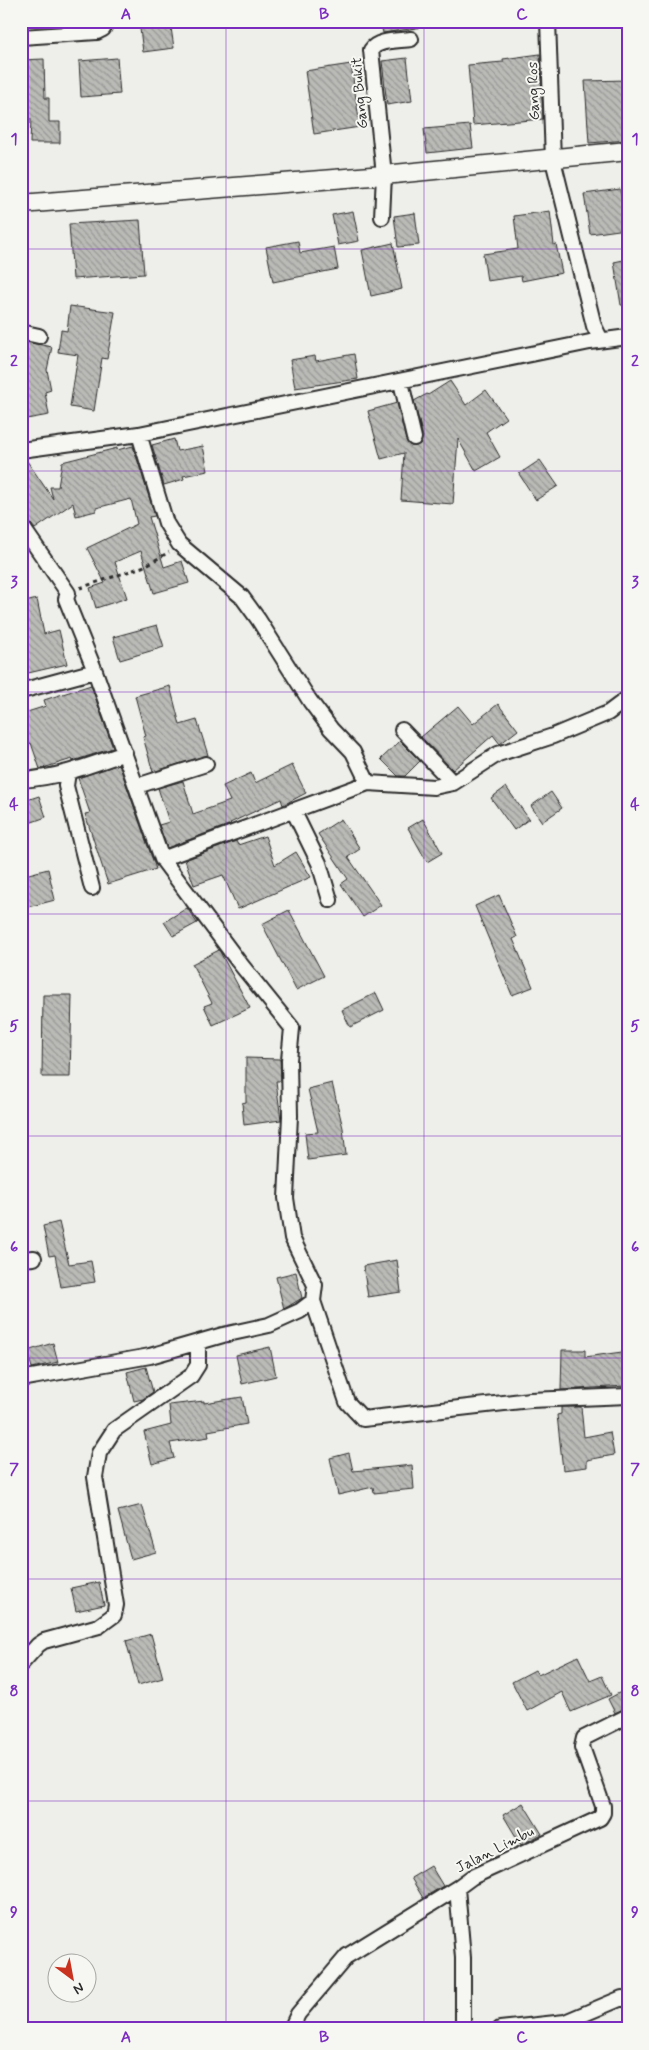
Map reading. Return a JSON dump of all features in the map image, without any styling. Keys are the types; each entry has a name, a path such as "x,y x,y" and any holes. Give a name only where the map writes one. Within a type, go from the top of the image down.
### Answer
{"street":[{"path":"21,37 97,32 103,29 107,21"},
{"name":"Gang Ros","path":"548,21 553,160 594,326 601,340"},
{"name":"Gang Bukit","path":"384,175 371,50 374,46 381,43 411,39"},
{"path":"21,204 384,175 553,160 628,151"},
{"path":"382,217 384,175"},
{"path":"21,332 38,336"},
{"path":"21,450 139,434 601,340 628,337"},
{"path":"401,382 414,438"},
{"path":"139,434 166,523 179,544 242,597 289,666 310,701 331,729 353,752 368,782"},
{"path":"21,525 68,593 66,599 95,671 162,859 238,961 292,1028 289,1060 290,1116 286,1198 292,1238 314,1285 313,1301 347,1402 362,1419 530,1400 628,1396"},
{"path":"21,691 95,671"},
{"path":"162,859 368,782 434,787 454,782 498,754 553,736 608,713 628,698"},
{"path":"402,730 454,782"},
{"path":"21,780 36,780 68,772 125,753"},
{"path":"137,786 206,764"},
{"path":"68,772 66,786 92,888"},
{"path":"293,810 319,863 330,900"},
{"path":"21,1379 150,1356 223,1335 269,1325 300,1311 313,1301"},
{"path":"21,1664 44,1641 99,1626 114,1615 116,1605 95,1477 98,1453 114,1430 191,1376 198,1365 198,1343"},
{"name":"Jalan Limbu","path":"291,2029 298,2014 347,1956 472,1877 600,1818 603,1813 603,1806 582,1742 584,1738 628,1716"},
{"path":"457,1888 463,1958 463,2022 465,2029"},
{"path":"500,2029 565,2022 622,1998 628,2000"}],"path":[{"path":"68,593 145,566 167,554 179,544"}],"building":[{"path":"139,21 170,21 174,48 143,52"},
{"path":"380,21 422,21 423,27 383,33"},
{"path":"540,54 543,119 473,125 468,65 503,62 503,59"},
{"path":"117,58 120,94 81,97 79,61"},
{"path":"407,58 412,101 387,105 382,61"},
{"path":"44,59 45,98 49,98 49,122 60,122 60,143 30,143 31,119 21,119 21,60"},
{"path":"351,64 360,127 314,134 305,71"},
{"path":"628,80 628,140 589,143 585,81"},
{"path":"470,125 473,148 427,153 424,129"},
{"path":"620,189 626,229 590,234 584,194"},
{"path":"353,211 359,241 338,245 332,215"},
{"path":"550,211 554,245 556,244 562,273 522,281 521,276 487,281 483,254 518,249 514,216"},
{"path":"415,213 419,245 398,247 394,216"},
{"path":"140,220 144,274 73,279 69,224"},
{"path":"298,241 300,253 334,247 338,269 273,282 266,247"},
{"path":"393,243 402,289 371,296 362,250"},
{"path":"628,259 628,305 621,305 614,262"},
{"path":"70,306 115,312 107,359 102,358 94,411 70,407 78,355 58,352 61,330 67,331"},
{"path":"21,341 52,347 47,370 51,390 45,392 49,415 21,420 21,397 25,397 21,381"},
{"path":"354,354 358,379 295,388 290,360 315,356 316,361"},
{"path":"450,381 466,405 486,390 506,418 486,432 500,457 476,471 458,439 453,504 401,500 404,453 381,459 368,411 397,403 406,440 411,446 416,446 420,444 423,437 414,401 428,395"},
{"path":"174,439 177,451 203,446 208,471 183,476 184,479 164,485 152,445"},
{"path":"133,446 155,516 149,517 164,567 182,561 189,583 154,593 141,551 115,562 127,598 96,608 90,588 105,583 87,548 137,524 131,499 96,508 96,511 76,516 73,503 35,529 28,520 21,516 21,459 25,458 53,499 50,487 58,487 62,462 117,448 117,450"},
{"path":"540,460 558,486 536,500 519,474"},
{"path":"37,599 44,634 59,630 67,664 24,674 21,665 21,603"},
{"path":"157,625 164,647 120,660 113,637"},
{"path":"91,685 113,748 40,769 31,743 28,744 21,723 21,714 46,706 44,700"},
{"path":"170,686 180,725 197,720 208,755 153,772 143,737 146,736 135,696"},
{"path":"498,704 518,730 500,744 493,735 453,770 421,737 458,706 473,724"},
{"path":"400,741 420,761 405,776 398,776 381,759"},
{"path":"119,764 156,869 108,884 85,814 90,813 78,778"},
{"path":"292,765 306,793 283,805 281,799 231,824 167,848 159,825 169,822 158,788 183,781 193,814 230,801 223,786 251,773 255,783"},
{"path":"506,787 529,819 514,830 491,798"},
{"path":"551,792 562,808 542,822 531,806"},
{"path":"39,796 46,817 24,825 21,817 21,802"},
{"path":"341,819 360,849 348,857 381,905 363,917 341,884 348,879 318,834"},
{"path":"423,819 442,853 427,862 408,828"},
{"path":"265,836 275,865 296,852 311,877 238,909 223,875 194,885 185,860 236,841 238,845"},
{"path":"48,869 55,900 28,907 21,876"},
{"path":"499,895 517,937 513,939 533,987 512,995 475,906"},
{"path":"187,908 197,923 173,936 164,922"},
{"path":"289,910 324,976 296,990 262,924"},
{"path":"219,950 250,1008 213,1025 204,1006 212,1003 192,964"},
{"path":"376,993 384,1010 350,1027 342,1010"},
{"path":"43,995 72,995 70,1077 42,1077"},
{"path":"246,1058 280,1059 281,1081 276,1081 281,1120 244,1125 242,1103 246,1102"},
{"path":"332,1083 343,1128 346,1155 308,1160 305,1133 318,1132 308,1089"},
{"path":"59,1222 69,1264 91,1261 95,1282 61,1287 55,1255 49,1256 43,1226"},
{"path":"397,1260 401,1292 368,1297 363,1266"},
{"path":"296,1272 302,1298 284,1309 276,1277"},
{"path":"53,1343 58,1362 32,1368 27,1351"},
{"path":"270,1347 276,1376 242,1384 236,1355"},
{"path":"562,1350 585,1350 585,1357 622,1352 626,1386 561,1390"},
{"path":"146,1367 153,1392 143,1399 134,1401 127,1372"},
{"path":"242,1397 247,1424 208,1431 209,1437 170,1443 174,1458 152,1464 144,1432 171,1425 169,1405 204,1401 204,1403"},
{"path":"561,1407 581,1407 584,1437 610,1432 614,1455 587,1460 587,1467 563,1470 557,1415 561,1414"},
{"path":"349,1453 353,1471 412,1465 414,1489 374,1493 373,1487 338,1495 330,1458"},
{"path":"142,1505 156,1552 131,1559 118,1511"},
{"path":"99,1582 104,1605 76,1611 71,1588"},
{"path":"151,1634 163,1678 138,1685 126,1641"},
{"path":"578,1656 590,1681 602,1676 611,1695 571,1712 562,1692 527,1711 512,1682 535,1670 538,1675"},
{"path":"628,1688 628,1707 615,1713 608,1699"},
{"path":"523,1803 542,1834 521,1845 503,1815"},
{"path":"431,1866 443,1886 423,1898 411,1878"}]}
